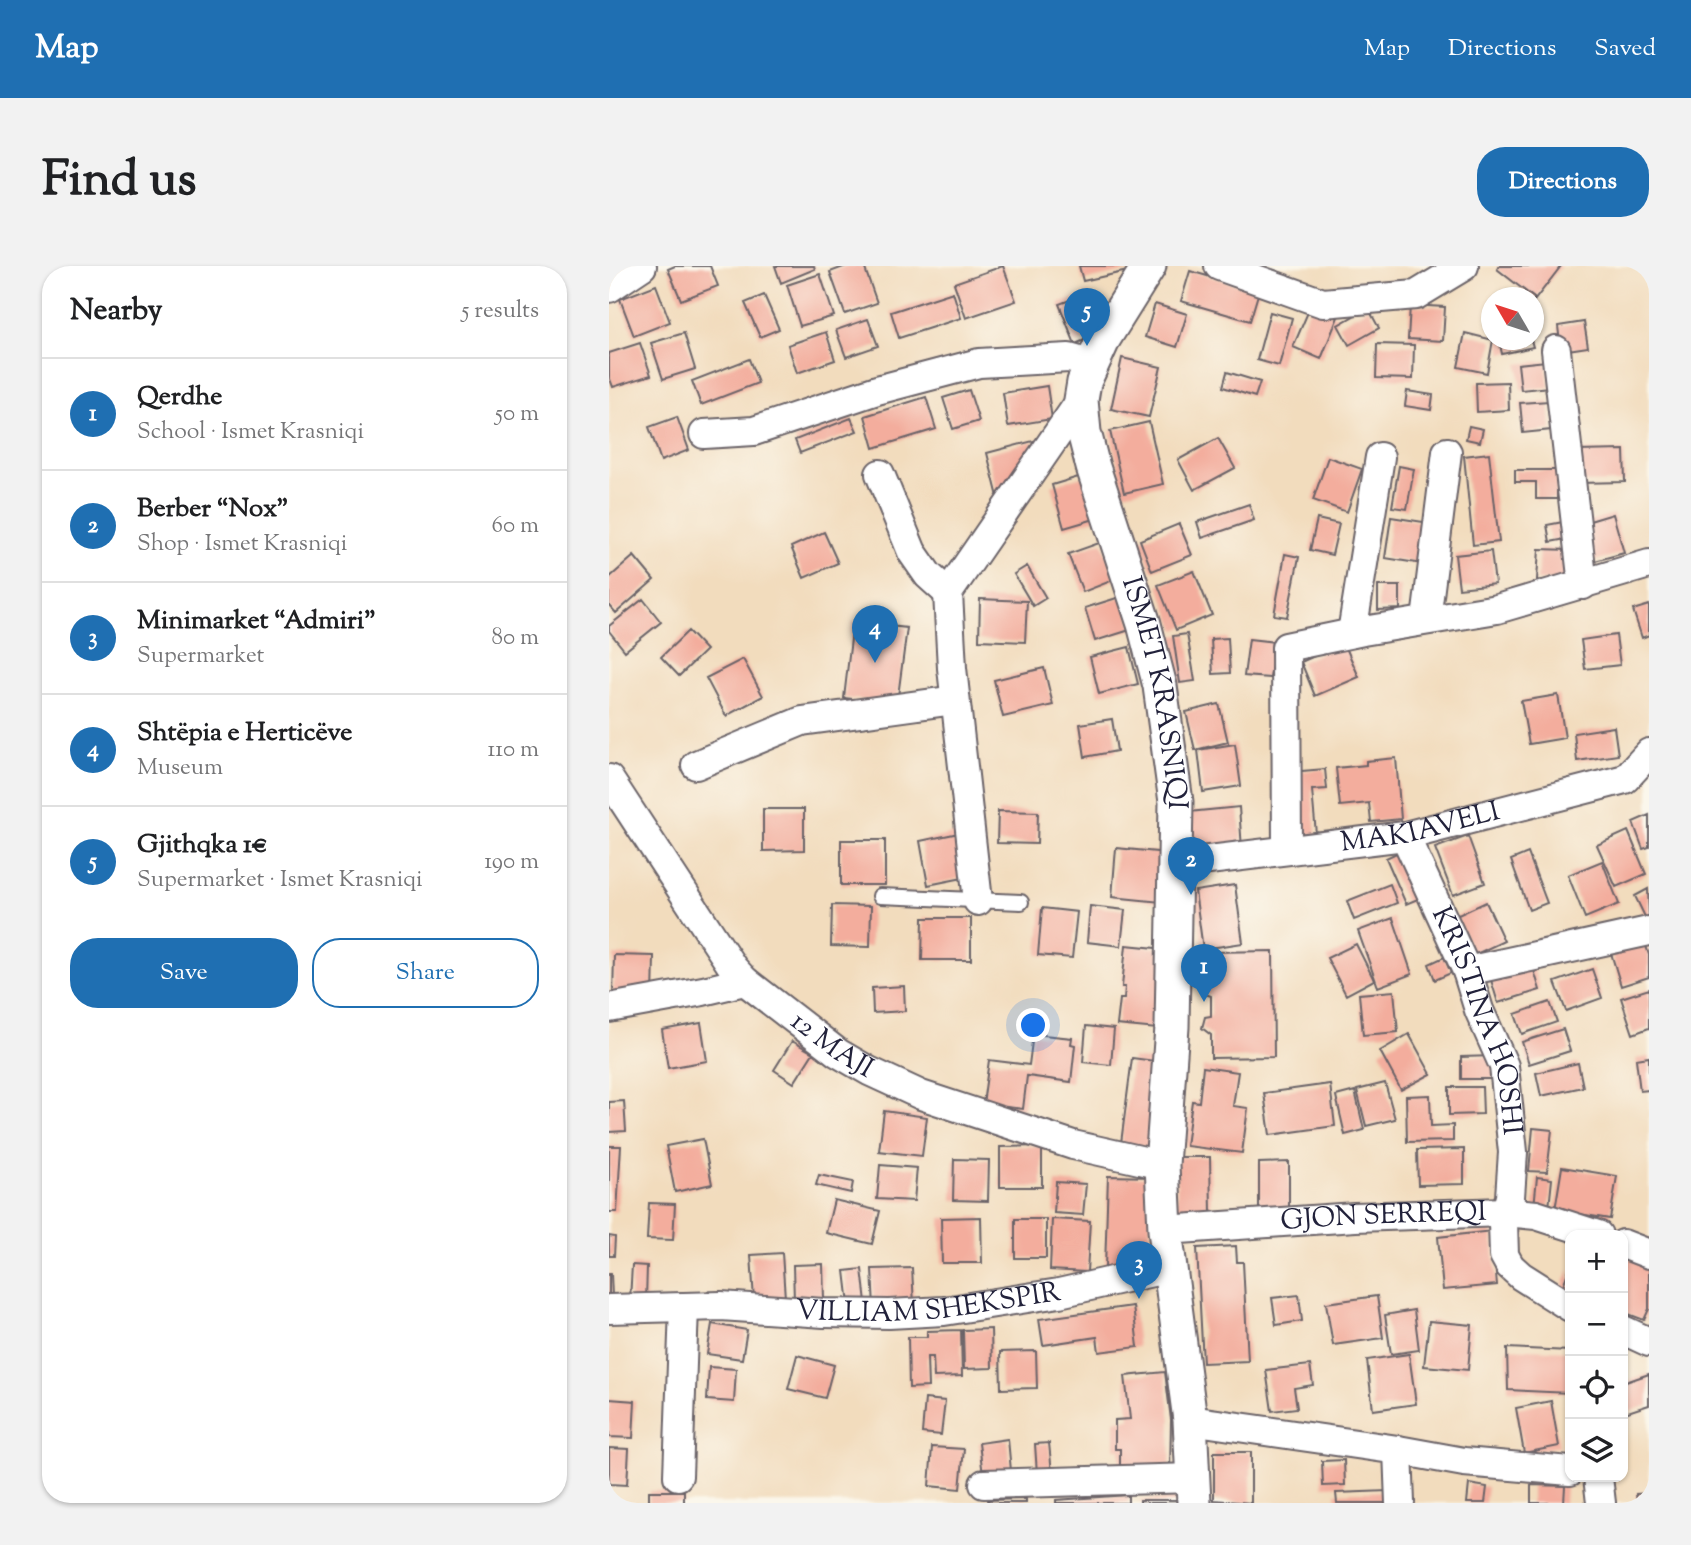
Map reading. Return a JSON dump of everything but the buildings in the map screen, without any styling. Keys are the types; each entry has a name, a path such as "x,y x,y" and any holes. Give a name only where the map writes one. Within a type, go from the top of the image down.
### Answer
{"street":[{"path":"609,288 642,266"},
{"name":"ISMET KRASNIQI","path":"984,1484 1194,1491 1190,1420 1165,1230 1162,1165 1172,1027 1176,802 1160,686 1144,624 1093,467 1084,432 1081,400 1091,364 1104,338 1149,266"},
{"path":"1219,266 1323,303 1416,295 1464,266"},
{"path":"1556,350 1583,585"},
{"path":"704,434 754,431 877,390 979,363 1069,358 1091,364"},
{"path":"978,901 955,700 949,593 1081,400"},
{"path":"1426,620 1447,452"},
{"path":"1352,633 1380,457"},
{"path":"880,474 912,552 928,575 949,593"},
{"path":"1287,849 1286,647 1497,609 1649,564"},
{"path":"696,765 803,721 955,700"},
{"name":"MAKIAVELI","path":"1176,864 1405,836 1625,779 1649,753"},
{"name":"12 MAJI","path":"609,779 733,968 745,981 838,1053 921,1095 1073,1145 1162,1165"},
{"name":"KRISTINA HOSHI","path":"1405,836 1467,971 1479,1010 1504,1066 1513,1152 1510,1197 1505,1212 1502,1241 1504,1255 1510,1266 1521,1276 1565,1304"},
{"path":"1467,971 1649,931"},
{"path":"609,1008 745,981"},
{"name":"GJON SERREQI","path":"1165,1230 1355,1217 1505,1212 1536,1215 1582,1230"},
{"path":"1628,1246 1649,1254"},
{"name":"VILLIAM SHEKSPIR","path":"609,1309 721,1306 824,1313 944,1311 1059,1293 1170,1268"},
{"path":"678,1476 684,1307"},
{"path":"1628,1332 1649,1342"},
{"path":"1190,1420 1464,1462 1565,1471"},
{"path":"1398,1450 1401,1503"},
{"path":"1599,1482 1601,1503"}],"lane":[{"path":"880,896 1021,902"}],"place":[{"name":"Gjithqka 1€","path":"1087,346"},
{"name":"Shtëpia e Herticëve","path":"875,663"},
{"name":"Berber “Nox”","path":"1191,895"},
{"name":"Qerdhe","path":"1204,1002"},
{"name":"Minimarket “Admiri”","path":"1139,1299"}]}
